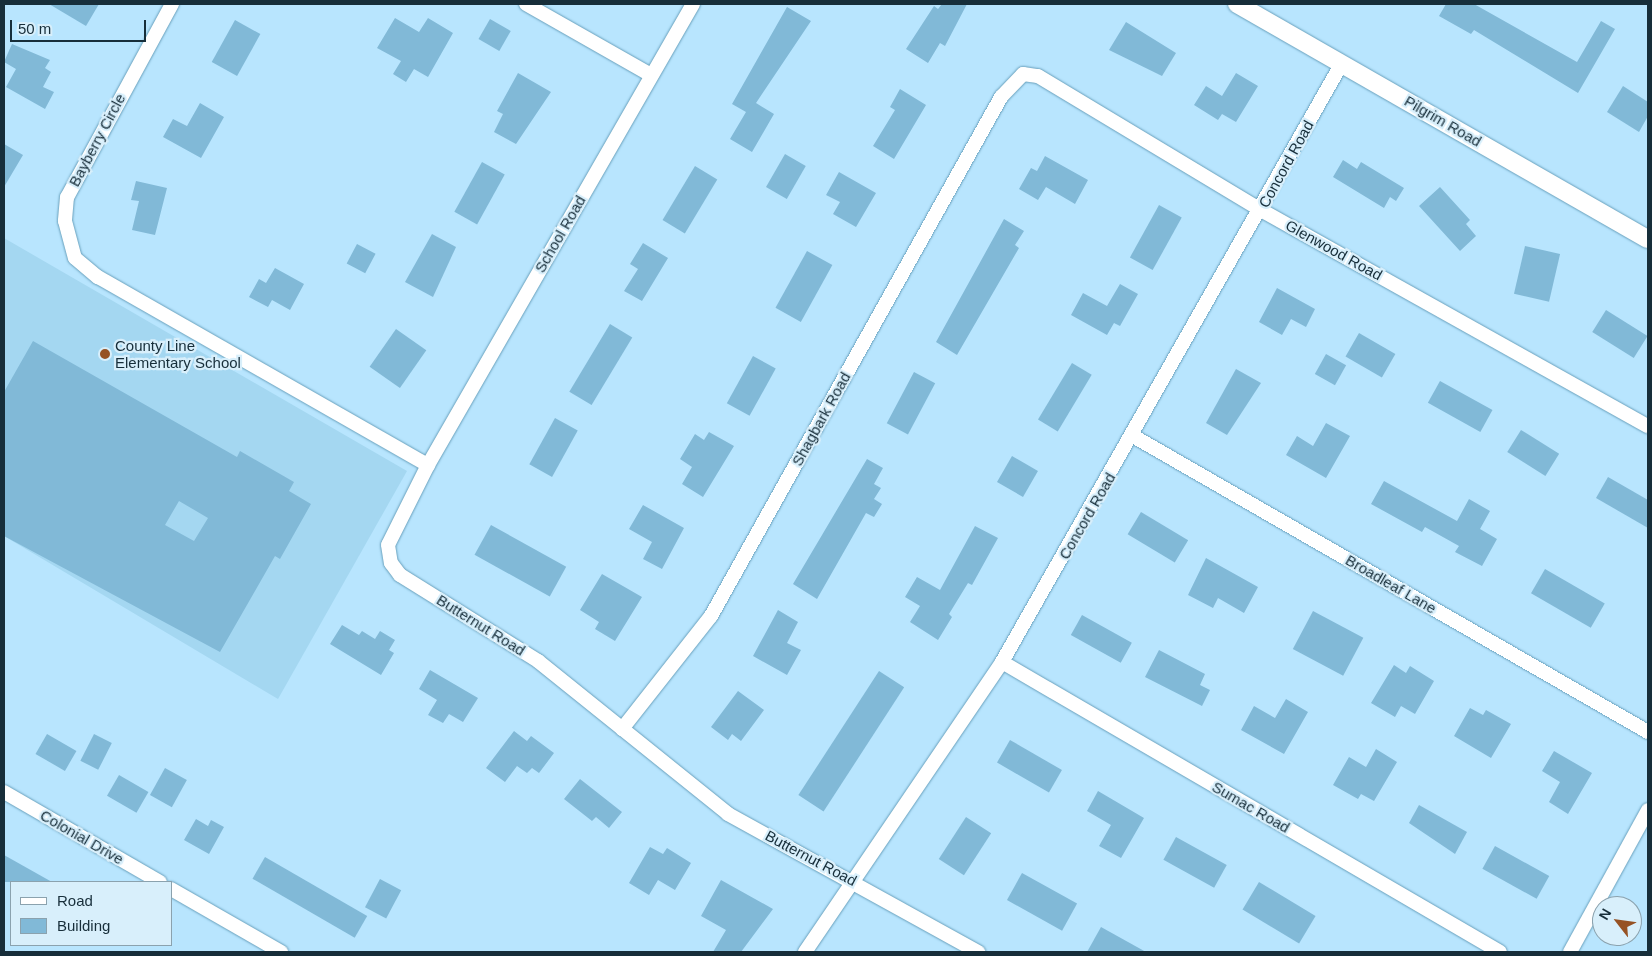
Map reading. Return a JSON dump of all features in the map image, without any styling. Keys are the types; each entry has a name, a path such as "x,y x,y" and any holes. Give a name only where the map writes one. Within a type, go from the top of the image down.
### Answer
{"street":[{"name":"Bayberry Circle","path":"172,4 67,197 65,221 76,258 98,277 428,465"},
{"path":"526,4 651,75"},
{"name":"School Road","path":"428,465 693,4"},
{"name":"Pilgrim Road","path":"1237,4 1648,239"},
{"name":"Concord Road","path":"805,952 851,879 1002,662 1133,436 1342,63"},
{"name":"Glenwood Road","path":"1001,97 1023,74 1038,76 1261,210 1648,426"},
{"name":"Shagbark Road","path":"622,729 711,616 1001,97"},
{"name":"Broadleaf Lane","path":"1133,436 1648,732"},
{"name":"Butternut Road","path":"428,465 388,544 391,563 400,575 538,661 728,814 851,879 978,952"},
{"name":"Sumac Road","path":"1002,662 1500,952"},
{"name":"Colonial Drive","path":"4,792 158,881"},
{"path":"1570,952 1648,810"},
{"path":"172,890 281,952"}],"shaded area":[{"name":"County Line Elementary School","path":"4,238 407,471 278,699 4,536"}],"building":[{"path":"49,4 99,4 86,26"},
{"path":"942,4 967,4 945,46 940,43 928,63 906,49 934,6 938,9"},
{"path":"1446,4 1474,4 1577,62 1601,21 1615,29 1578,93 1474,30 1471,34 1439,16"},
{"path":"787,7 811,21 756,103 774,114 752,152 730,139 746,112 732,104"},
{"path":"395,18 419,32 428,18 453,33 428,77 414,69 406,82 393,74 401,61 377,48"},
{"path":"490,19 511,31 499,51 478,39"},
{"path":"235,20 260,34 237,76 212,62"},
{"path":"1126,22 1176,53 1162,76 1109,50"},
{"path":"12,44 50,60 45,68 51,72 43,87 54,92 45,109 6,87 16,69 4,62"},
{"path":"518,73 551,92 516,144 494,132 503,114 497,111"},
{"path":"1236,73 1258,86 1236,122 1222,114 1218,120 1194,105 1206,86 1222,96"},
{"path":"1623,86 1648,102 1648,116 1639,132 1607,112"},
{"path":"900,89 926,105 894,159 873,146 895,110 890,107"},
{"path":"200,103 224,117 201,158 163,137 173,119 187,126"},
{"path":"4,144 23,155 4,187"},
{"path":"785,154 806,166 787,199 766,187"},
{"path":"1045,156 1088,180 1075,204 1046,187 1038,200 1019,189 1031,168 1037,171"},
{"path":"1343,160 1357,169 1361,162 1404,188 1396,201 1390,197 1384,208 1333,177"},
{"path":"482,162 505,175 477,224 454,212"},
{"path":"695,166 717,179 685,233 663,220"},
{"path":"839,172 876,193 856,227 833,214 840,202 826,195"},
{"path":"136,181 167,188 155,235 132,230 139,201 131,200"},
{"path":"1440,187 1470,220 1466,224 1476,236 1460,251 1419,206"},
{"path":"1159,205 1182,218 1153,270 1130,257"},
{"path":"1004,219 1024,231 1015,245 1019,248 957,355 936,342"},
{"path":"432,234 456,247 433,297 405,282"},
{"path":"643,243 668,258 642,301 624,291 638,269 630,264"},
{"path":"357,244 376,254 365,273 347,263"},
{"path":"1525,246 1560,254 1549,302 1514,294"},
{"path":"807,251 832,265 801,322 775,308"},
{"path":"275,268 304,284 290,310 272,300 268,307 249,297 259,279 266,283"},
{"path":"1120,284 1138,294 1120,326 1114,323 1107,335 1071,315 1083,293 1107,306"},
{"path":"1277,288 1315,309 1306,327 1291,319 1282,335 1259,322"},
{"path":"1606,310 1648,336 1634,358 1592,332"},
{"path":"610,324 632,337 592,405 569,392"},
{"path":"396,329 426,350 400,388 370,367"},
{"path":"1359,333 1395,354 1382,377 1346,356"},
{"path":"33,341 237,457 240,451 294,482 289,491 311,504 280,559 275,556 220,652 4,536 4,392","holes":["179,501 208,518 194,541 165,525"]},
{"path":"1326,354 1346,365 1335,385 1315,374"},
{"path":"753,356 776,369 750,416 727,403"},
{"path":"1072,363 1092,375 1058,431 1038,420"},
{"path":"1236,369 1261,383 1227,435 1206,423"},
{"path":"914,372 935,383 908,434 887,423"},
{"path":"1440,381 1492,410 1480,432 1428,403"},
{"path":"555,418 578,431 552,477 529,464"},
{"path":"1326,423 1350,436 1326,478 1286,455 1297,436 1313,446"},
{"path":"1521,430 1559,454 1545,476 1507,452"},
{"path":"709,432 734,446 703,497 682,484 692,467 680,459 695,434 704,440"},
{"path":"1012,456 1038,471 1023,497 997,482"},
{"path":"867,459 883,468 874,484 881,488 874,499 882,504 874,517 866,513 817,599 793,584"},
{"path":"1608,477 1648,500 1648,528 1596,498"},
{"path":"1384,481 1457,521 1469,499 1490,511 1480,529 1497,539 1482,566 1455,552 1459,546 1425,527 1422,532 1371,504"},
{"path":"643,505 684,528 662,569 643,559 652,542 629,529"},
{"path":"1141,512 1188,540 1175,563 1128,534"},
{"path":"491,525 566,567 550,596 475,555"},
{"path":"975,526 998,538 972,585 968,583 949,614 952,617 938,640 910,622 920,606 905,597 917,577 940,590"},
{"path":"1206,558 1258,587 1244,613 1218,598 1213,608 1188,595"},
{"path":"1545,569 1605,603 1591,628 1531,593"},
{"path":"602,574 642,597 615,641 595,629 599,622 580,610"},
{"path":"778,610 798,622 787,643 801,650 787,675 753,656"},
{"path":"1313,611 1363,638 1343,676 1293,649"},
{"path":"1082,615 1132,643 1121,663 1071,635"},
{"path":"342,625 359,635 362,631 375,639 380,631 395,640 389,650 394,653 381,675 330,644"},
{"path":"1159,650 1205,674 1200,685 1210,690 1202,706 1145,677"},
{"path":"1394,665 1406,673 1410,666 1434,681 1415,714 1401,706 1395,717 1371,703"},
{"path":"430,670 478,698 463,722 449,714 443,723 428,715 437,700 419,689"},
{"path":"879,671 904,687 824,811 798,795"},
{"path":"738,691 764,710 741,741 732,734 728,740 711,727"},
{"path":"1286,699 1308,712 1284,754 1241,730 1254,706 1275,718"},
{"path":"1470,708 1483,715 1486,710 1511,724 1491,758 1454,736"},
{"path":"514,731 527,741 531,736 554,753 539,773 532,768 527,773 517,766 505,782 486,768"},
{"path":"47,734 76,751 65,771 36,754"},
{"path":"94,734 112,743 98,770 80,761"},
{"path":"1010,740 1062,770 1049,793 997,763"},
{"path":"1376,749 1397,762 1374,801 1361,794 1358,799 1333,785 1349,757 1366,767"},
{"path":"1554,751 1592,773 1568,814 1549,802 1560,782 1542,771"},
{"path":"165,768 187,780 172,807 150,795"},
{"path":"119,775 148,792 136,813 107,796"},
{"path":"580,779 622,812 609,828 596,817 592,821 564,799"},
{"path":"1098,791 1144,818 1121,858 1099,846 1111,825 1087,811"},
{"path":"1419,805 1467,832 1455,854 1409,823"},
{"path":"966,817 991,833 964,875 939,859"},
{"path":"196,819 208,826 211,820 224,827 209,854 184,840"},
{"path":"1176,837 1227,865 1214,888 1163,860"},
{"path":"1495,846 1549,876 1537,899 1482,869"},
{"path":"650,847 663,854 667,848 691,863 675,890 658,880 649,895 629,883"},
{"path":"4,855 50,881 10,881 4,882"},
{"path":"265,857 367,916 355,938 252,879"},
{"path":"1022,873 1077,904 1062,931 1007,900"},
{"path":"380,879 401,890 386,919 365,907"},
{"path":"721,880 773,909 741,952 713,952 726,930 701,916"},
{"path":"1259,882 1316,916 1299,943 1243,909"},
{"path":"1101,927 1146,952 1087,952"}],"place":[{"name":"County Line Elementary School","path":"105,354"}]}
